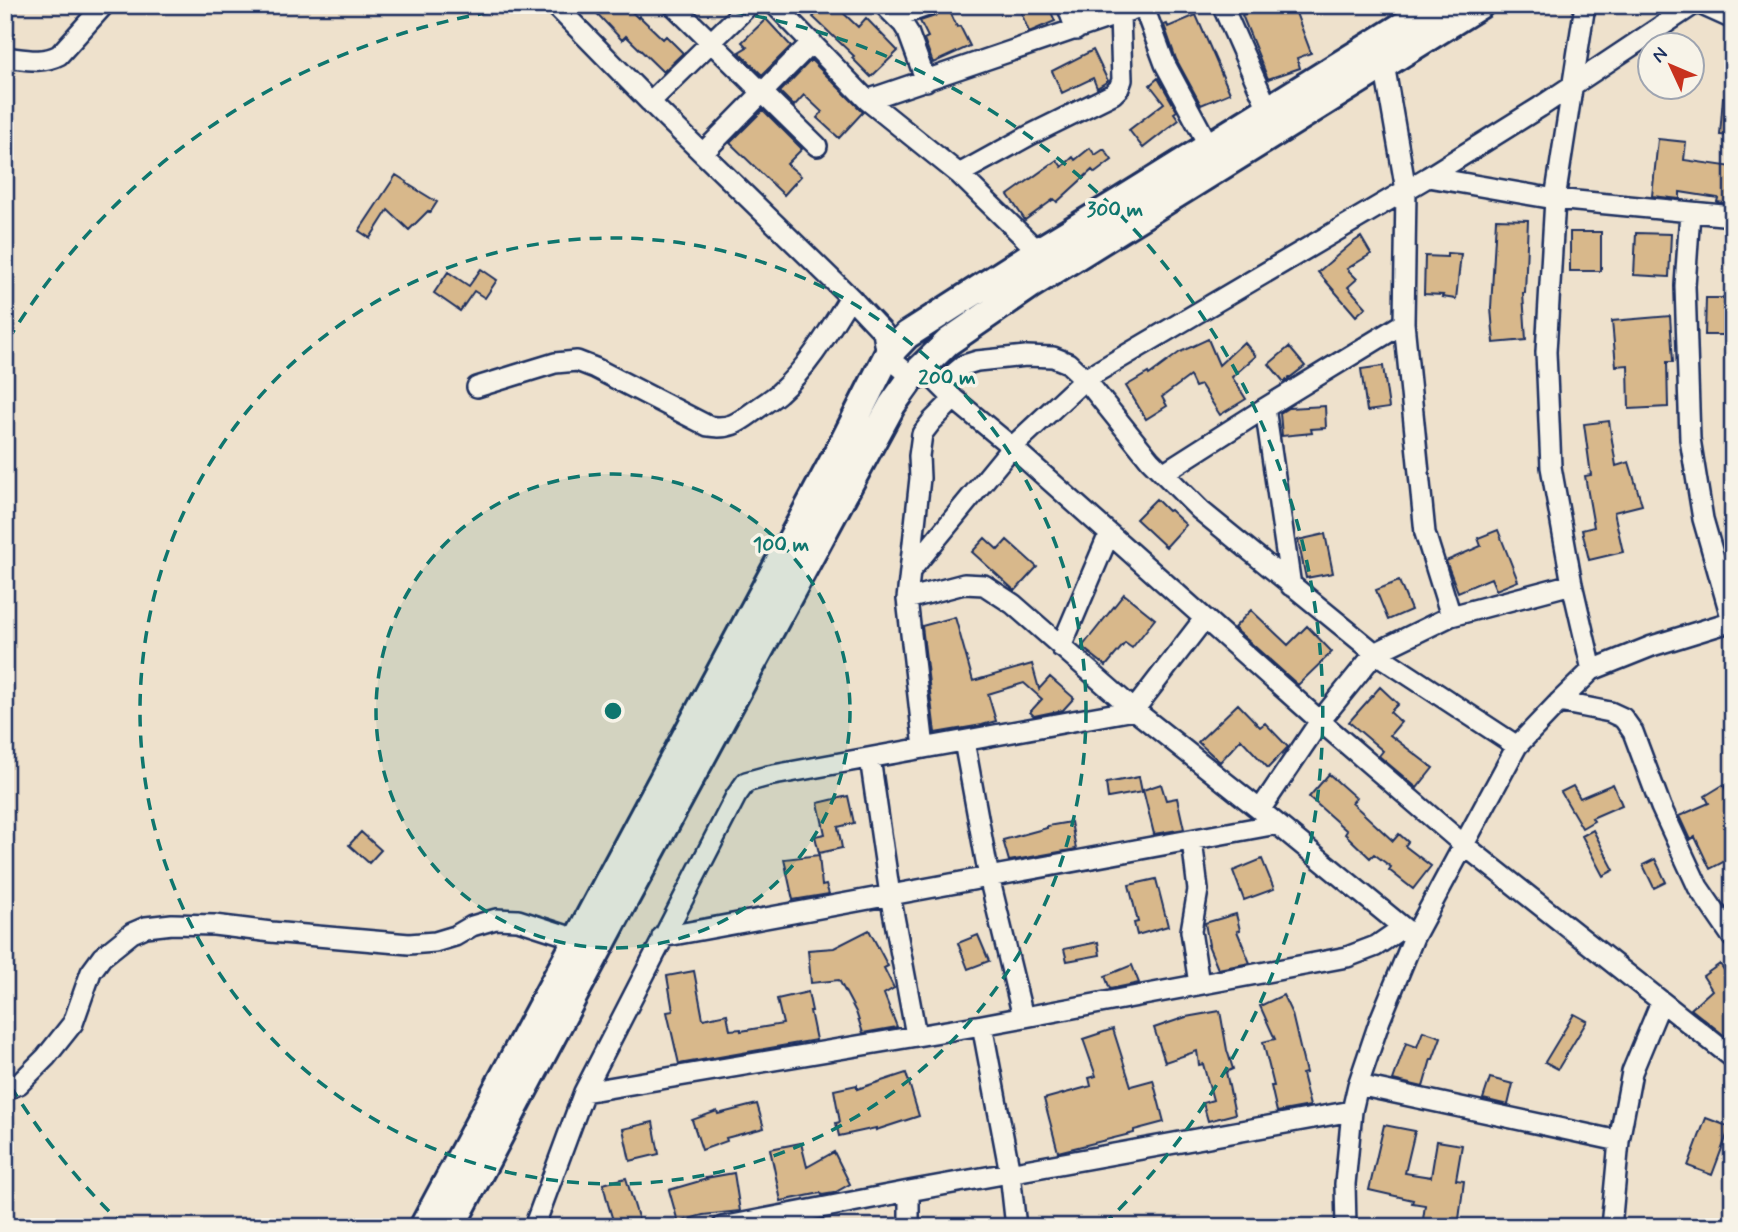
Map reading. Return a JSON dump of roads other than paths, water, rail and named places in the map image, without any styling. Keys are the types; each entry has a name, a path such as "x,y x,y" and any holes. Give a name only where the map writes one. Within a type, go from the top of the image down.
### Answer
{"main road":[{"path":"423,1227 844,441 892,341 1436,5"},
{"path":"452,1227 615,918 892,405 934,379 948,342 1030,286 1480,5"}],"street":[{"path":"5,57 50,60 59,55 104,5"},
{"path":"555,5 892,341 934,379 1464,845 1733,1058"},
{"path":"673,5 817,146"},
{"path":"650,102 749,5"},
{"path":"775,5 867,100 959,174 1038,251"},
{"path":"890,11 930,5"},
{"path":"1067,5 1076,30"},
{"path":"867,100 1144,5 1165,64 1209,146"},
{"path":"1222,5 1268,109"},
{"path":"1585,5 1555,199 1546,352 1551,467 1572,584 1592,670"},
{"path":"911,570 1012,447 1085,379 1428,177 1573,86 1693,5"},
{"path":"1702,5 1733,19"},
{"path":"890,11 908,32 926,81"},
{"path":"959,174 1113,94 1122,80 1120,15"},
{"path":"703,153 812,42"},
{"path":"1384,64 1406,190 1404,323 1425,533 1451,616"},
{"path":"1428,177 1555,199 1733,216"},
{"path":"1346,1227 1345,1184 1357,1085 1408,932 1464,845 1517,746 1592,670 1652,646 1732,622 1703,519 1690,439 1685,286 1690,212"},
{"path":"477,387 555,363 577,361 708,426 732,426 778,394 799,373 850,297"},
{"path":"1163,473 1404,323"},
{"path":"892,341 934,379"},
{"path":"934,379 977,361 1026,356 1053,357 1068,363 1085,379 1150,460 1199,510 1375,653 1517,746"},
{"path":"924,748 907,599 920,478 919,456 922,434 932,421 934,379"},
{"path":"1265,408 1291,586"},
{"path":"1061,646 1109,534"},
{"path":"907,599 964,584 984,585 1013,604 1135,710 1408,932"},
{"path":"1260,810 1320,721 1375,653 1451,616 1572,584"},
{"path":"534,1227 584,1092 662,937 736,796 746,782 1135,710 1204,619"},
{"path":"1559,702 1610,712 1623,718 1633,732 1661,807 1698,887 1733,938"},
{"path":"964,741 989,877 1023,1017"},
{"path":"870,758 890,895 916,1035"},
{"path":"662,937 1277,824"},
{"path":"1192,840 1198,890 1191,931 1199,984"},
{"path":"5,1090 19,1084 46,1057 73,1023 91,972 102,957 132,933 146,927 172,924 214,925 409,944 435,942 496,919 518,920 577,939"},
{"path":"584,1092 982,1025 1347,957 1408,932"},
{"path":"1611,1227 1619,1141 1632,1072 1661,1002"},
{"path":"982,1025 1010,1173 1016,1227"},
{"path":"1357,1085 1619,1141"},
{"path":"722,1227 767,1223 909,1191 1352,1111"},
{"path":"909,1191 909,1227"}]}
